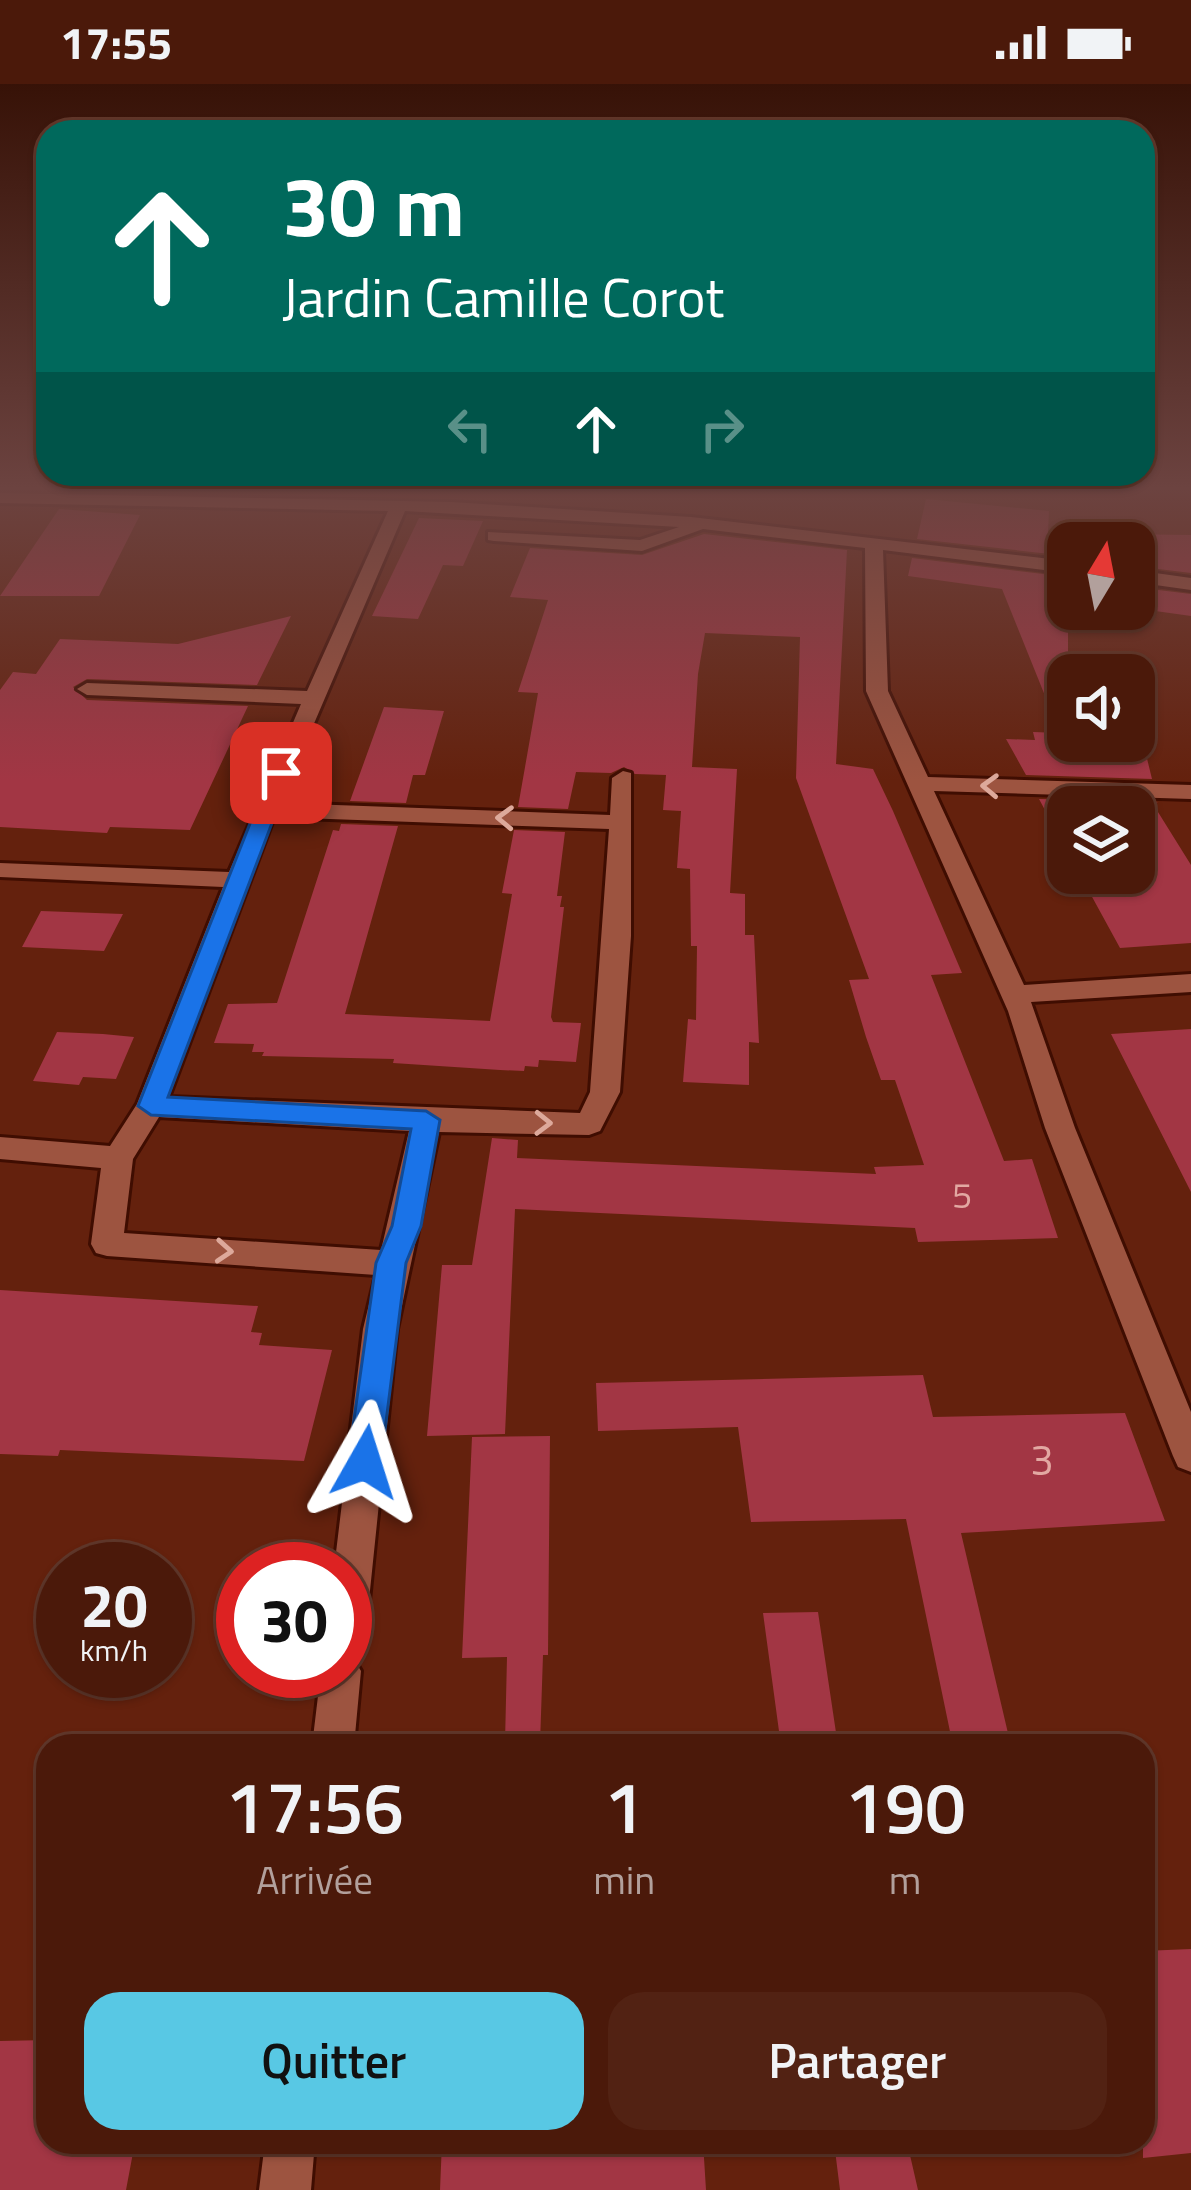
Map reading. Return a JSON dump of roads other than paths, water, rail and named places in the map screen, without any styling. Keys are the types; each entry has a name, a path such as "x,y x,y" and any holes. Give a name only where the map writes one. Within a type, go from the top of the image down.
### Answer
{"street":[{"path":"363,584 265,810 151,1106 118,1158 107,1244 391,1263"},
{"path":"875,584 877,691 1014,994 1060,1128 1191,1456"},
{"path":"86,689 313,698"},
{"path":"151,1106 589,1124 605,1092 622,778"},
{"path":"919,784 1191,792"},
{"path":"265,810 622,822"},
{"path":"0,870 238,880"},
{"path":"1014,994 1191,982"},
{"path":"357,1542 391,1263 406,1226 426,1120"},
{"path":"0,1148 118,1158"},
{"path":"334,1734 338,1698"},
{"path":"285,2190 289,2154"}]}
